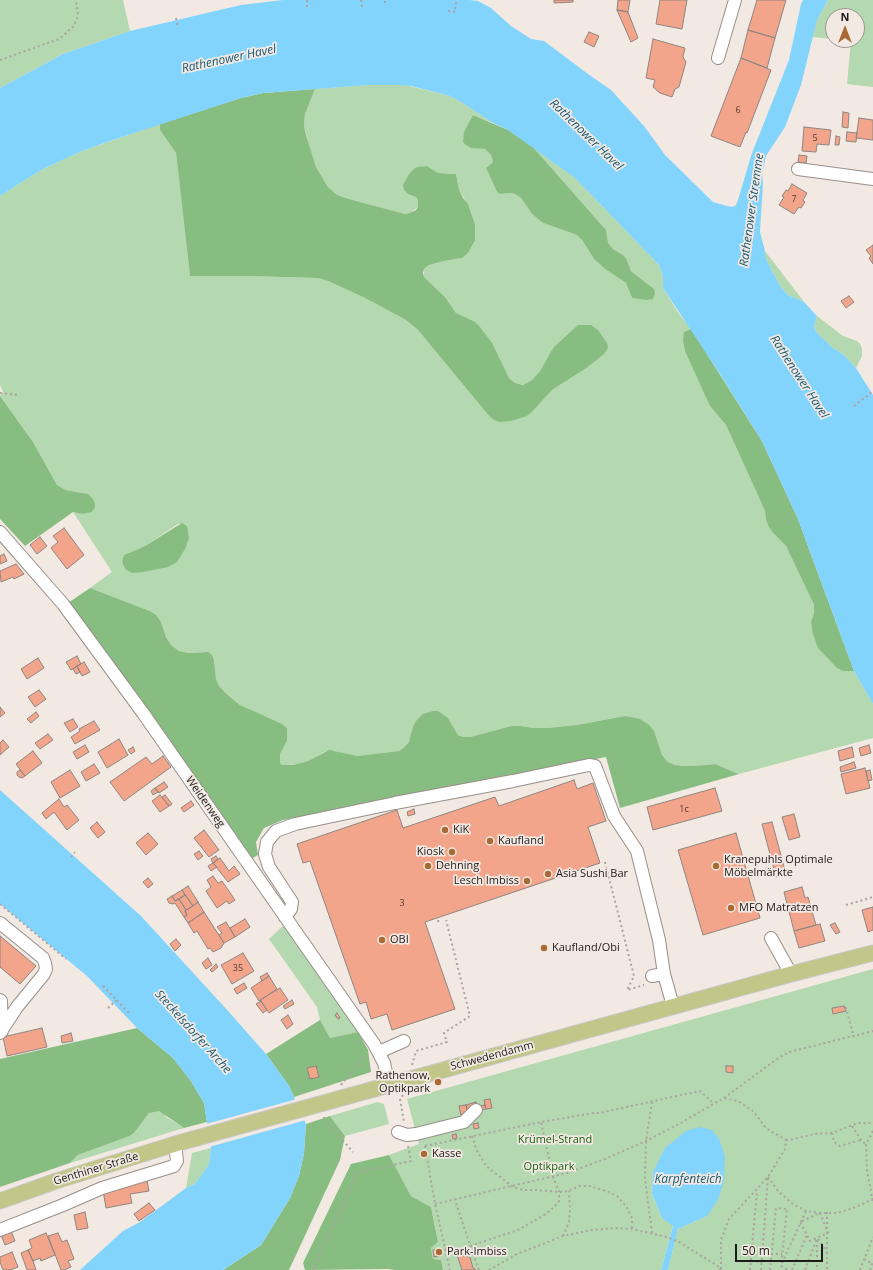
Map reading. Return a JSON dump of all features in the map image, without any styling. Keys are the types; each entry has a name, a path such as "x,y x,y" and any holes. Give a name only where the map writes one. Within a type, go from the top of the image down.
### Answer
{"main road":[{"name":"Schwedendamm","path":"192,1139 673,1006 873,953"},
{"name":"Genthiner Straße","path":"0,1201 56,1181 192,1139"}],"street":[{"path":"718,58 734,0"},
{"path":"798,169 873,179"},
{"name":"Weidenweg","path":"0,532 63,604 143,713 377,1048 384,1063 389,1085"},
{"path":"285,917 291,909 292,902 269,867 265,854 267,842 276,831 280,829 295,824 395,803 589,765 595,766 614,816 637,850 659,940 664,974 673,1006"},
{"path":"0,923 42,958 45,962 46,969 44,974 17,1007 1,1032"},
{"path":"771,938 791,974"},
{"path":"649,980 664,974"},
{"path":"0,1000 1,1032"},
{"path":"377,1048 404,1041"},
{"path":"398,1132 407,1135 464,1122 476,1110"},
{"path":"0,1230 102,1188 174,1166 177,1161 176,1144"}],"path":[{"path":"0,60 59,39 74,26 78,15 76,0"},
{"path":"307,0 308,9"},
{"path":"361,0 362,7"},
{"path":"448,11 455,12 456,0"},
{"path":"176,18 178,28"},
{"path":"854,406 873,392"},
{"path":"0,393 20,395"},
{"path":"71,857 75,852"},
{"path":"605,862 634,976 627,990 649,980"},
{"path":"846,905 873,898"},
{"path":"0,904 66,959"},
{"path":"438,922 439,917"},
{"path":"411,1066 416,1051 447,1042 444,1033 470,1016 446,920"},
{"path":"104,986 130,1014"},
{"path":"108,1008 116,1000"},
{"path":"845,1008 854,1037"},
{"path":"435,1204 553,1177 599,1161 646,1141 679,1124 724,1098 777,1059 789,1052 854,1037 873,1031"},
{"path":"343,1098 340,1086 377,1048"},
{"path":"425,1146 541,1122 599,1113 700,1091 713,1103"},
{"path":"724,1098 738,1101 754,1112 766,1128 786,1140 814,1134 832,1133 858,1123 873,1123"},
{"path":"652,1102 646,1141 645,1179 652,1233"},
{"path":"320,1104 326,1120 353,1152"},
{"path":"470,1246 504,1236 533,1222 554,1207 558,1201 559,1192 553,1177 541,1122"},
{"path":"852,1126 866,1145"},
{"path":"873,1131 866,1145 867,1170 873,1203"},
{"path":"423,1132 435,1204 450,1270"},
{"path":"832,1133 834,1142 840,1146 861,1140"},
{"path":"472,1136 476,1149 486,1166 513,1187 523,1190 559,1192 579,1186 590,1186 606,1191 617,1196 626,1206 632,1218 632,1229"},
{"path":"721,1269 721,1240 729,1219 768,1177 784,1149 786,1140"},
{"path":"313,1270 357,1174"},
{"path":"768,1177 778,1191 793,1204 806,1211 820,1213"},
{"path":"761,1270 768,1177"},
{"path":"563,1236 569,1222 570,1215 569,1190"},
{"path":"750,1270 757,1190"},
{"path":"455,1200 479,1270"},
{"path":"800,1222 820,1213 838,1213 872,1200"},
{"path":"770,1270 776,1208 787,1209 781,1266"},
{"path":"781,1266 806,1211"},
{"path":"827,1212 828,1270"},
{"path":"820,1213 828,1233"},
{"path":"800,1222 810,1241 828,1233"},
{"path":"489,1270 517,1254 563,1236 592,1230 615,1228 632,1229 667,1237 679,1242 721,1269"},
{"path":"792,1270 807,1235"},
{"path":"860,1270 873,1237"},
{"path":"817,1238 828,1252"},
{"path":"805,1270 817,1238"},
{"path":"817,1238 817,1270"},
{"path":"445,1249 473,1254"},
{"path":"771,1254 782,1254"},
{"path":"864,1259 873,1262 870,1270"},
{"path":"751,1261 762,1262"},
{"path":"781,1266 788,1270"}],"green space":[{"path":"0,0 123,0 130,31 63,54 0,88"},
{"path":"828,0 873,0 873,87 847,84 850,48 865,48 865,8 825,8 825,38 812,37 817,20"},
{"path":"369,85 405,85 450,96 493,123 473,115 476,148 485,149 491,155 493,162 486,168 497,192 500,194 515,194 521,198 532,214 543,223 577,235 594,259 605,269 626,283 632,298 654,289 631,271 626,258 607,243 606,230 533,147 574,177 659,265 663,276 663,288 679,314 691,329 684,332 710,406 726,425 765,511 766,520 773,533 786,546 814,605 814,613 811,622 843,671 854,671 873,704 873,738 739,774 715,764 685,766 675,765 668,762 662,755 659,747 631,717 625,716 577,725 547,728 511,726 470,737 458,735 448,718 409,742 399,751 357,756 334,751 326,751 308,761 293,765 282,765 280,763 280,754 287,741 253,712 240,705 219,686 216,679 212,655 204,652 188,653 179,651 171,645 166,637 161,622 150,611 90,588 112,572 73,512 83,514 92,512 95,508 95,504 84,493 66,490 57,485 33,442 0,396 3,392 0,385 0,196 41,170 82,151 160,124 160,130 176,153 190,276 318,278 365,298 406,320 418,330 489,416 527,416 552,390 585,369 553,348 540,371 532,380 524,385 515,383 509,378 504,369 464,318 456,313 445,297 424,277 424,269 429,265 462,258 475,234 475,224 470,209 459,189 456,174 438,173 427,166 416,197 418,200 418,207 405,214 337,195 328,187 316,167 304,126 305,114 315,89","holes":["178,524 184,524 187,526 125,569 122,562 128,553 145,546"]},
{"path":"315,89 305,114 304,126 316,167 328,187 337,195 405,214 416,210 418,207 418,200 416,197 408,194 404,190 403,185 409,174 415,168 427,166 438,173 456,174 459,189 463,198 468,204 475,224 475,240 468,253 462,258 429,265 424,269 424,277 445,297 456,313 475,322 480,327 492,343 509,378 515,383 523,385 532,380 540,371 553,348 578,325 591,325 598,330 607,343 608,348 604,354 585,369 552,390 527,416 511,421 499,422 489,416 418,330 406,320 365,298 318,278 190,276 176,153 160,130 160,124 241,98 263,93"},
{"path":"473,115 508,130 533,147 606,230 608,243 613,249 626,258 631,271 654,289 655,293 653,299 647,300 632,298 626,283 605,269 594,259 577,235 543,223 532,214 521,198 515,194 500,194 497,192 486,168 493,162 491,155 485,149 471,148 463,142 464,132"},
{"path":"765,251 804,302 788,295 780,286 766,259"},
{"path":"817,316 843,336 857,341 860,344 862,356 856,368 843,354 833,348 817,333 814,327"},
{"path":"691,329 762,441 798,519 854,671 843,671 837,668 818,648 811,622 814,613 814,605 786,546 769,527 766,520 765,511 726,425 710,406 685,351 683,340 684,332"},
{"path":"0,396 33,442 57,485 66,490 88,494 93,499 95,504 95,508 92,512 83,514 73,512 25,546 0,519"},
{"path":"182,523 187,526 189,538 185,549 177,562 168,567 143,572 132,573 125,569 122,562 124,555 145,546"},
{"path":"90,588 150,611 156,615 161,622 166,637 171,645 179,651 188,653 208,652 212,655 216,679 219,686 227,694 240,705 282,724 287,728 287,741 280,754 280,763 282,765 293,765 308,761 329,750 357,756 399,751 409,742 416,721 423,714 438,711 448,718 458,735 463,737 470,737 511,726 547,728 577,725 625,716 631,717 640,719 649,725 654,731 662,755 668,762 675,765 685,766 715,764 739,774 620,808 606,757 283,820 264,828 256,842 258,855 251,859 68,603"},
{"path":"284,925 358,1032 330,1038 320,1020 317,1007 269,939"},
{"name":"Optikpark","path":"873,969 873,1270 668,1270 678,1229 707,1216 653,1172 652,1194 662,1218 673,1225 661,1270 443,1270 441,1260 433,1259 431,1248 438,1242 431,1207 411,1196 389,1155 419,1144 407,1099"},
{"path":"320,1020 330,1038 358,1032 368,1050 371,1072 294,1097 289,1086 266,1054"},
{"path":"137,1028 173,1058 191,1081 204,1103 207,1122 184,1128 159,1111 149,1113 130,1136 78,1155 70,1163 0,1187 0,1059"},
{"path":"378,1102 384,1104 389,1124 345,1136 330,1116"},
{"path":"153,1111 164,1113 166,1117 184,1128 70,1163 78,1155 130,1136 149,1113"},
{"path":"330,1116 345,1136 340,1160 289,1270 223,1270 261,1245 290,1198 299,1176 304,1153 306,1124"},
{"path":"211,1148 209,1164 195,1184 186,1188 192,1153"},
{"path":"389,1155 411,1196 431,1207 438,1242 431,1248 433,1259 441,1260 443,1270 305,1270 303,1263 351,1164"}],"water":[{"path":"283,0 478,1 491,8 511,26 531,39 544,41 611,90 644,126 665,155 713,202 731,207 735,206 737,203 752,153 789,60 801,4 803,0 828,0 817,20 801,85 785,127 766,156 762,174 763,183 760,232 766,259 780,286 788,295 804,302 817,316 814,327 817,333 833,348 843,354 856,368 873,395 873,704 854,671 798,519 762,441 663,288 663,276 659,265 574,177 508,130 493,123 461,102 450,96 411,86 398,85 369,85 263,93 241,98 82,151 41,170 0,196 0,88 63,54 130,31 241,5"},
{"name":"Steckelsdorfer Arche","path":"0,790 141,916 266,1054 289,1086 306,1124 304,1153 299,1176 290,1198 261,1245 223,1270 80,1270 123,1231 140,1222 186,1188 195,1184 209,1164 211,1148 204,1103 191,1081 173,1058 137,1028 87,976 0,904"},
{"name":"Karpfenteich","path":"700,1127 712,1130 719,1139 725,1156 724,1180 718,1200 707,1216 678,1229 668,1270 661,1270 673,1226 662,1218 652,1194 653,1172 665,1148 686,1131"}],"pier":[{"path":"297,1099 306,1120 209,1147 206,1124"}],"building":[{"path":"554,0 573,0 573,2 554,3"},
{"path":"618,0 630,0 628,12 617,10"},
{"path":"660,0 687,0 682,29 656,24"},
{"path":"757,0 786,0 775,38 748,30"},
{"path":"617,10 628,12 638,38 631,42"},
{"path":"748,30 775,38 767,68 741,58"},
{"path":"589,32 599,36 594,47 584,42"},
{"path":"653,39 685,48 683,57 686,62 679,87 675,89 672,97 660,93 653,87 655,80 646,78"},
{"path":"741,58 771,70 747,133 746,132 740,147 711,136"},
{"path":"843,112 849,113 848,128 842,127"},
{"path":"859,118 873,120 873,140 856,138"},
{"path":"804,127 831,130 829,145 817,144 816,152 802,151"},
{"path":"847,132 857,133 856,142 846,141"},
{"path":"836,136 840,137 839,145 835,145"},
{"path":"799,155 807,156 806,163 798,162"},
{"path":"792,184 807,193 803,200 805,202 794,214 779,205 784,197 782,196 786,190 788,191"},
{"path":"873,245 873,264 869,258 871,256 866,250"},
{"path":"849,296 854,302 846,308 841,301"},
{"path":"64,528 84,555 67,569 51,548 58,542 53,536"},
{"path":"40,537 47,546 37,554 30,545"},
{"path":"4,554 7,561 0,564 0,556"},
{"path":"16,564 24,574 14,579 13,577 1,582 0,571"},
{"path":"77,656 81,664 71,670 66,662"},
{"path":"38,658 44,668 27,679 21,669"},
{"path":"84,662 90,672 82,676 77,666"},
{"path":"77,666 80,672 76,674 73,669"},
{"path":"39,690 46,699 35,707 28,697"},
{"path":"0,707 5,713 0,717"},
{"path":"36,712 39,716 31,723 27,719"},
{"path":"73,719 78,727 70,732 64,723"},
{"path":"94,721 100,730 75,744 71,737 80,731 79,729"},
{"path":"48,734 53,740 40,749 35,743"},
{"path":"119,739 128,755 107,768 98,752"},
{"path":"3,740 9,747 0,755 0,743"},
{"path":"85,745 89,752 77,759 73,752"},
{"path":"869,745 871,753 861,756 859,748"},
{"path":"133,747 135,751 131,754 128,750"},
{"path":"852,747 854,757 840,761 838,751"},
{"path":"33,751 42,763 25,776 16,764"},
{"path":"163,756 171,767 124,801 110,782 146,757 152,764"},
{"path":"854,762 856,768 841,772 840,767"},
{"path":"94,764 100,773 86,781 81,772"},
{"path":"865,768 870,788 846,794 841,774"},
{"path":"20,770 25,776 22,778 17,775 17,772"},
{"path":"70,770 80,786 60,798 51,782"},
{"path":"870,770 872,780 868,781 866,771"},
{"path":"574,780 577,789 593,783 606,821 588,827 600,863 425,922 455,1009 392,1030 387,1014 371,1019 366,1002 360,1004 310,861 303,863 297,844 397,810 403,828 495,797 499,806"},
{"path":"164,782 168,787 159,793 155,788"},
{"path":"155,788 158,792 153,795 151,791"},
{"path":"715,788 722,811 653,830 647,807"},
{"path":"160,795 169,806 160,812 152,801"},
{"path":"165,795 172,804 169,806 162,797"},
{"path":"59,799 64,807 67,805 79,820 67,830 54,812 46,819 42,813"},
{"path":"191,801 194,805 184,812 181,808"},
{"path":"414,809 415,814 408,816 407,812"},
{"path":"794,814 800,837 789,840 782,817"},
{"path":"97,822 105,832 98,838 90,828"},
{"path":"772,822 786,874 776,877 762,824"},
{"path":"204,830 219,850 209,857 194,838"},
{"path":"148,833 158,844 146,855 136,843"},
{"path":"736,833 760,918 703,935 678,850"},
{"path":"199,851 203,856 198,860 194,854"},
{"path":"216,856 218,859 213,863 211,859"},
{"path":"220,858 229,871 234,866 240,874 228,882 213,863"},
{"path":"213,863 217,867 211,871 208,866"},
{"path":"213,876 218,883 222,881 235,900 229,904 227,901 217,908 206,891 211,887 207,880"},
{"path":"148,878 153,884 148,888 143,882"},
{"path":"188,886 198,902 193,906 182,890"},
{"path":"802,887 805,898 808,897 816,925 794,931 784,892"},
{"path":"182,890 185,895 175,901 172,896"},
{"path":"185,895 193,906 186,910 179,899"},
{"path":"172,896 175,901 179,899 186,910 187,915 184,917 175,903 169,903 167,899"},
{"path":"198,902 204,912 188,923 184,917 187,915 185,911"},
{"path":"873,907 873,930 868,932 862,910"},
{"path":"204,912 224,943 221,948 213,952 210,948 208,949 197,931 194,933 188,923"},
{"path":"245,919 250,927 235,937 230,928"},
{"path":"226,922 235,937 224,943 219,935 222,933 217,927"},
{"path":"835,923 840,932 836,934 830,925"},
{"path":"820,924 825,941 799,948 794,931"},
{"path":"0,936 36,966 20,984 0,967"},
{"path":"176,939 181,945 175,951 170,944"},
{"path":"243,953 254,971 232,984 221,965"},
{"path":"208,958 212,965 206,969 202,963"},
{"path":"216,964 218,967 212,972 210,970"},
{"path":"267,973 269,976 262,981 260,977"},
{"path":"269,976 277,989 259,1001 251,988"},
{"path":"244,983 247,988 237,994 234,989"},
{"path":"280,988 288,1000 269,1013 260,1000"},
{"path":"292,1000 294,1004 285,1009 283,1006"},
{"path":"261,1001 267,1010 263,1013 256,1004"},
{"path":"844,1006 846,1011 833,1014 832,1008"},
{"path":"337,1013 340,1018 338,1019 335,1015"},
{"path":"288,1015 293,1024 287,1029 281,1020"},
{"path":"42,1028 47,1047 7,1056 3,1037"},
{"path":"71,1033 73,1041 62,1043 61,1036"},
{"path":"316,1066 319,1077 310,1079 307,1068"},
{"path":"726,1066 733,1066 733,1073 726,1072"},
{"path":"490,1099 492,1108 486,1109 484,1100"},
{"path":"476,1102 477,1107 467,1109 466,1105"},
{"path":"466,1105 468,1113 461,1115 459,1106"},
{"path":"485,1105 486,1109 481,1110 480,1106"},
{"path":"478,1123 479,1128 474,1129 473,1124"},
{"path":"456,1134 457,1138 453,1139 452,1135"},
{"name":"Kasse","path":"421,1151 425,1151 426,1157 422,1157"},
{"path":"147,1181 149,1191 130,1194 132,1203 106,1208 103,1190"},
{"path":"149,1203 155,1210 139,1221 134,1214"},
{"path":"85,1212 88,1228 77,1230 74,1215"},
{"path":"11,1231 15,1241 5,1245 1,1235"},
{"path":"46,1233 55,1255 41,1261 40,1258 33,1261 28,1250 32,1248 29,1240"},
{"path":"58,1233 62,1242 67,1240 74,1259 68,1261 71,1267 64,1270 61,1270 48,1236"},
{"path":"438,1249 440,1256 434,1257 433,1250"},
{"path":"28,1250 36,1270 27,1270 21,1253"},
{"path":"12,1252 18,1267 10,1270 3,1270 0,1257"},
{"path":"457,1255 470,1257 473,1268 476,1270 462,1270"}],"place":[{"name":"KiK","path":"445,830"},
{"name":"Kaufland","path":"490,841"},
{"name":"Kiosk","path":"452,852"},
{"name":"Dehning","path":"428,866"},
{"name":"Kranepuhls Optimale Möbelmärkte","path":"716,866"},
{"name":"Asia Sushi Bar","path":"548,874"},
{"name":"Lesch Imbiss","path":"527,881"},
{"name":"MFO Matratzen","path":"731,908"},
{"name":"OBI","path":"382,940"},
{"name":"Kaufland/Obi","path":"544,948"},
{"name":"Rathenow, Optikpark","path":"438,1082"},
{"name":"Kasse","path":"424,1154"},
{"name":"Park-Imbiss","path":"439,1252"}],"water label":[{"name":"Rathenower Havel","path":"229,59"},
{"name":"Rathenower Havel","path":"586,135"},
{"name":"Rathenower Stremme","path":"752,210"},
{"name":"Rathenower Havel","path":"799,377"}],"park label":[{"name":"Krümel-Strand","path":"555,1140"}]}
